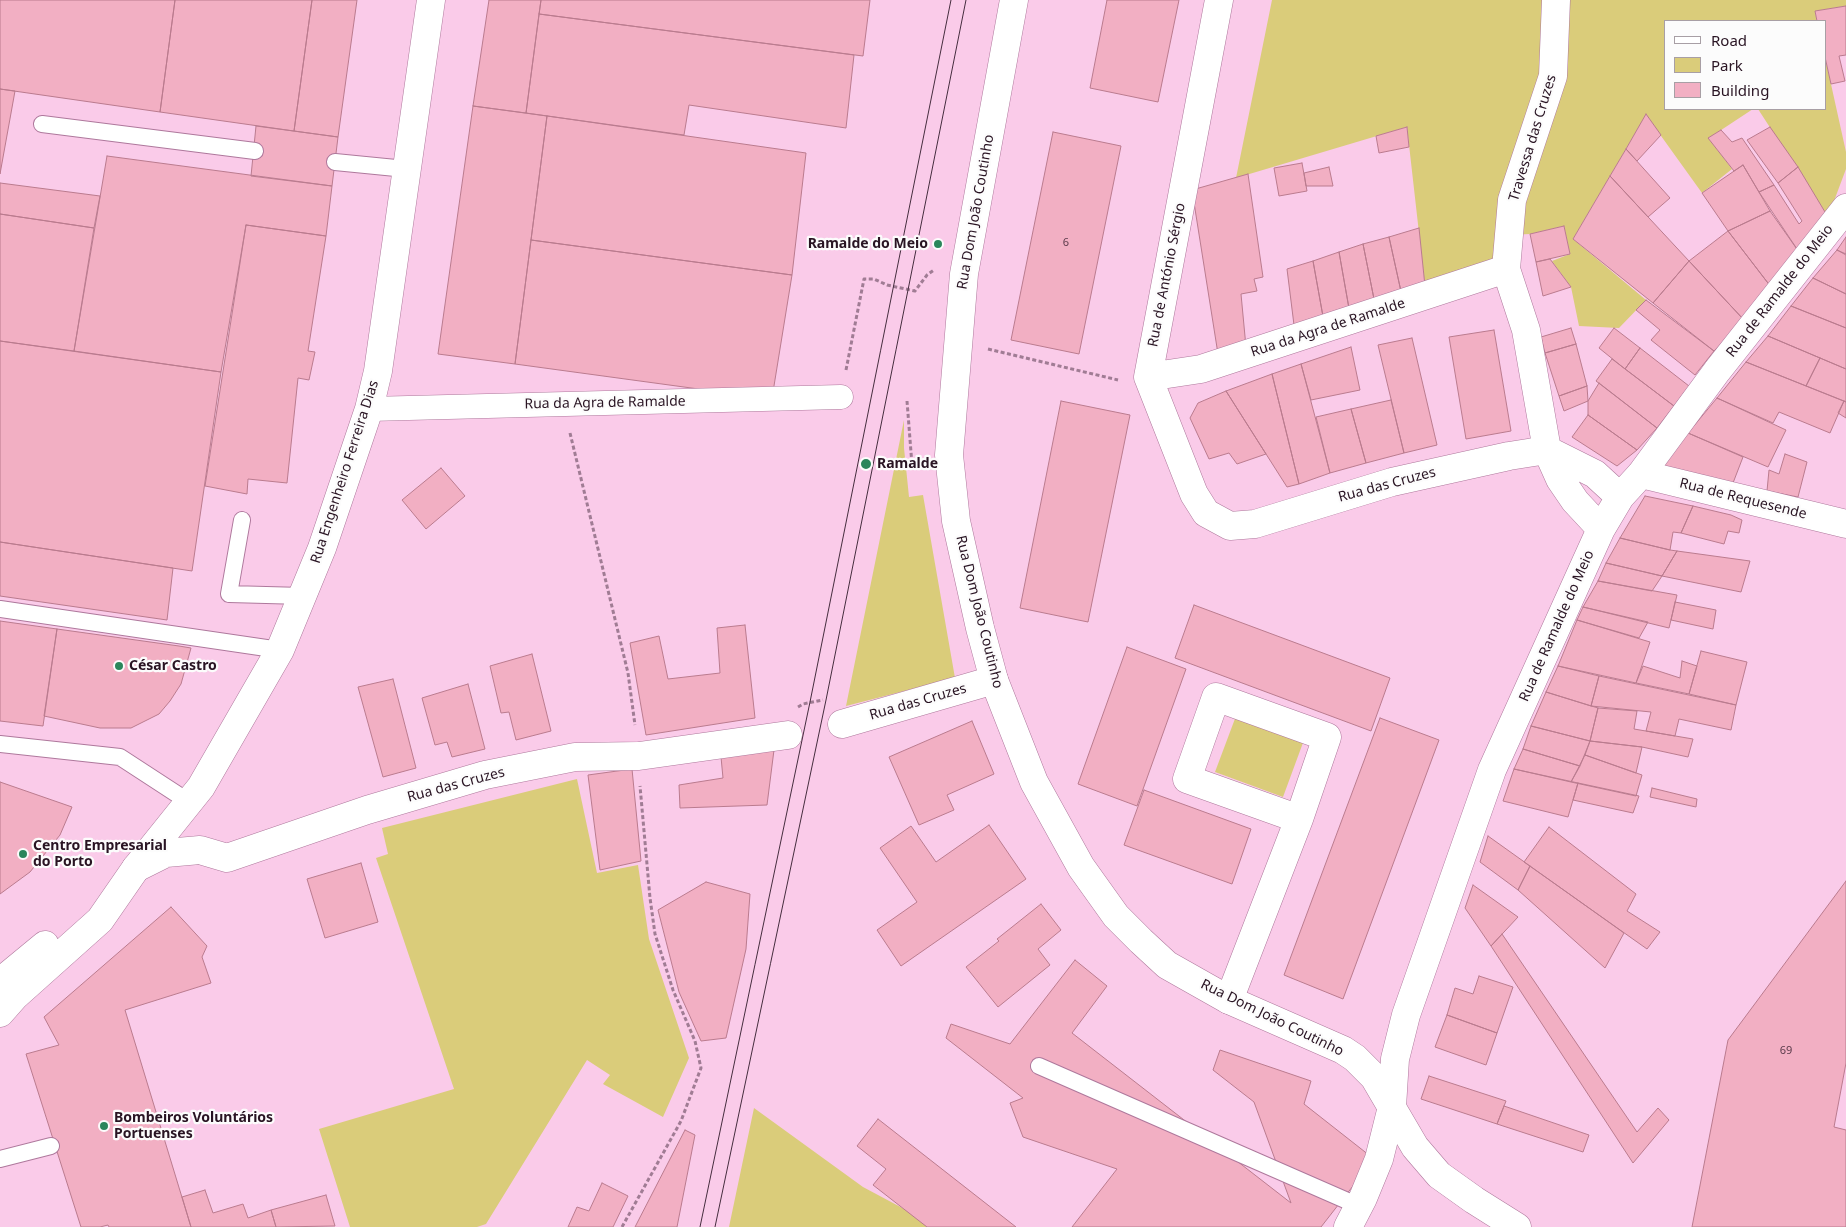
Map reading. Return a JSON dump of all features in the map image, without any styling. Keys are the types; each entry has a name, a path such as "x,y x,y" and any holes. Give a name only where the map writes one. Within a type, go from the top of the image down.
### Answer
{"street":[{"name":"Rua Engenheiro Ferreira Dias","path":"0,1013 15,996 100,920 136,868 201,787 280,650 303,596 322,548 368,408 378,371 431,0"},
{"name":"Rua Dom João Coutinho","path":"1014,0 964,274 949,455 956,521 994,680 1034,782 1081,867 1116,916 1167,965 1229,1000 1342,1050 1355,1058 1374,1077 1415,1146 1439,1174 1474,1200 1517,1227"},
{"name":"Rua de António Sérgio","path":"1148,377 1219,0"},
{"name":"Travessa das Cruzes","path":"1547,450 1526,330 1506,270 1512,200 1553,76 1556,0"},
{"name":"Rua de Ramalde do Meio","path":"1354,1217 1379,1159 1392,1108 1395,1059 1406,1015 1488,779 1601,529 1620,497 1641,474 1717,371 1846,208"},
{"name":"Rua da Agra de Ramalde","path":"1148,377 1201,370 1506,270"},
{"name":"Rua das Cruzes","path":"1148,377 1194,494 1206,513 1230,526 1255,524 1392,482 1509,456 1547,450"},
{"name":"Rua da Agra de Ramalde","path":"368,408 841,397"},
{"path":"1547,450 1595,474 1620,497"},
{"path":"1547,450 1560,479 1575,501 1601,529"},
{"name":"Rua de Requesende","path":"1641,474 1846,524"},
{"name":"Rua das Cruzes","path":"842,724 994,680"},
{"path":"1229,1000 1299,819 1327,737 1216,697 1187,779 1299,819"},
{"name":"Rua das Cruzes","path":"136,868 166,853 200,850 227,858 367,810 485,775 575,757 639,756 790,723"},
{"name":"Rua Engenheiro Ferreira Dias","path":"0,982 136,868"}],"lane":[{"path":"42,124 255,151"},
{"path":"335,162 406,170"},
{"path":"242,520 229,594 303,596"},
{"path":"0,609 280,650"},
{"path":"0,744 120,757 189,802"},
{"path":"1039,1066 1354,1217"},
{"path":"0,1160 51,1146"}],"path":[{"path":"846,373 864,279 874,279 887,285 915,291"},
{"path":"958,342 1123,382 1148,377"},
{"path":"907,402 912,465"},
{"path":"562,404 628,673 639,756 641,806 656,934 673,990 695,1042 702,1068 681,1121 622,1227"},
{"path":"790,723 803,704 826,700"}],"green space":[{"path":"1272,0 1846,0 1846,6 1815,11 1817,20 1664,20 1664,110 1751,110 1709,138 1732,169 1702,193 1646,115 1573,239 1646,300 1619,328 1579,326 1571,287 1552,261 1570,254 1564,226 1530,234 1509,235 1506,269 1425,286 1407,127 1236,178"},
{"path":"1826,62 1846,152 1846,169 1828,217 1759,110 1826,110"},
{"path":"904,420 904,448 909,497 923,495 955,678 846,706"},
{"path":"1236,716 1304,740 1283,797 1215,772"},
{"path":"577,779 597,873 638,865 649,939 689,1058 663,1117 603,1084 610,1075 587,1060 486,1224 477,1227 350,1227 319,1129 454,1089 376,858 388,854 382,828"},
{"path":"754,1108 863,1187 938,1227 729,1227"}],"building":[{"path":"0,0 175,0 160,112 0,89"},
{"path":"175,0 312,0 294,131 160,112"},
{"path":"312,0 357,0 338,137 294,131"},
{"path":"489,0 541,0 526,113 473,106"},
{"path":"541,0 870,0 863,56 539,14"},
{"path":"1107,0 1179,0 1158,102 1090,88"},
{"path":"1846,6 1846,55 1839,56 1845,81 1831,84 1826,62 1826,20 1817,20 1815,11"},
{"path":"539,14 854,55 846,128 689,105 684,135 526,113"},
{"path":"0,89 15,91 0,174"},
{"path":"473,106 547,116 515,364 438,354"},
{"path":"1646,114 1661,135 1637,161 1626,149"},
{"path":"547,116 806,153 792,275 531,240"},
{"path":"256,126 338,137 332,186 251,176"},
{"path":"1407,127 1409,147 1379,153 1376,136"},
{"path":"1770,127 1798,167 1778,183 1747,140"},
{"path":"1721,130 1732,142 1742,138 1774,185 1759,192 1743,165 1734,171 1708,138"},
{"path":"1053,132 1121,146 1079,354 1011,340"},
{"path":"1626,149 1670,198 1648,217 1610,176"},
{"path":"107,156 332,186 326,236 246,225 221,372 74,351"},
{"path":"1302,163 1307,191 1279,196 1274,168"},
{"path":"1743,165 1770,211 1728,231 1702,193"},
{"path":"1329,167 1333,186 1306,186 1304,173"},
{"path":"1798,167 1828,217 1799,252 1759,192 1774,185 1799,224 1802,221 1778,183"},
{"path":"1248,174 1263,277 1254,279 1257,291 1241,294 1246,347 1218,354 1192,190"},
{"path":"1610,176 1689,261 1653,303 1573,239"},
{"path":"0,183 100,196 94,228 0,214"},
{"path":"1770,211 1799,252 1771,287 1728,231"},
{"path":"0,214 94,228 74,351 0,341"},
{"path":"246,225 326,236 308,351 315,352 309,380 298,378 287,483 248,479 247,494 205,486"},
{"path":"1564,226 1570,254 1536,262 1530,234"},
{"path":"1419,228 1425,286 1402,296 1389,237"},
{"path":"1728,231 1771,287 1744,320 1689,261"},
{"path":"1389,237 1402,296 1375,304 1363,244"},
{"path":"1846,237 1846,254 1837,250"},
{"path":"531,240 792,275 773,392 728,393 515,364"},
{"path":"1363,244 1375,304 1350,314 1339,252"},
{"path":"1837,250 1846,255 1846,294 1813,278"},
{"path":"1339,252 1350,314 1324,322 1313,261"},
{"path":"1550,259 1571,287 1543,296 1536,262"},
{"path":"1313,261 1324,322 1295,333 1287,269"},
{"path":"1689,261 1744,320 1714,351 1653,303"},
{"path":"1813,278 1846,294 1846,328 1791,306"},
{"path":"1646,300 1714,351 1695,375 1651,340 1660,330 1636,310"},
{"path":"1791,306 1846,328 1846,369 1768,336"},
{"path":"1571,328 1576,344 1545,353 1541,337"},
{"path":"1614,328 1640,348 1625,369 1599,348"},
{"path":"1494,330 1511,431 1466,439 1449,337"},
{"path":"1768,336 1820,358 1806,386 1746,362"},
{"path":"1412,338 1437,445 1404,453 1378,345"},
{"path":"0,341 221,372 192,571 0,542"},
{"path":"1576,344 1587,386 1559,396 1545,353"},
{"path":"1351,347 1360,390 1311,400 1301,364"},
{"path":"1640,348 1689,386 1674,406 1625,369"},
{"path":"1820,358 1846,369 1846,402 1806,386"},
{"path":"1612,359 1674,406 1657,428 1596,381"},
{"path":"1746,362 1844,401 1830,433 1779,412 1773,423 1717,398"},
{"path":"1301,364 1330,473 1299,484 1272,374"},
{"path":"1272,374 1299,484 1287,487 1226,391"},
{"path":"1599,383 1657,428 1637,450 1588,415 1588,401"},
{"path":"1587,386 1588,401 1564,411 1559,396"},
{"path":"1226,391 1266,454 1237,464 1229,453 1209,459 1190,418 1198,403"},
{"path":"1717,398 1786,430 1768,467 1688,433"},
{"path":"1391,400 1404,453 1366,463 1351,409"},
{"path":"1061,401 1130,415 1088,622 1020,608"},
{"path":"1844,401 1846,402 1846,418 1838,413"},
{"path":"1351,409 1366,463 1330,473 1316,417"},
{"path":"1588,415 1637,450 1617,466 1572,437"},
{"path":"1688,433 1743,457 1733,483 1662,468"},
{"path":"1785,454 1807,462 1798,497 1767,491 1769,470 1779,474"},
{"path":"441,468 465,496 426,529 402,500"},
{"path":"1645,496 1693,506 1681,533 1673,532 1670,550 1620,538"},
{"path":"1693,506 1731,515 1742,520 1739,533 1728,531 1724,544 1681,533"},
{"path":"1620,538 1677,551 1662,576 1606,563"},
{"path":"0,542 173,568 167,620 0,596"},
{"path":"1677,551 1750,561 1741,592 1662,576"},
{"path":"1606,563 1662,576 1652,591 1598,581"},
{"path":"1598,581 1677,595 1669,628 1583,607"},
{"path":"1675,602 1716,610 1713,629 1671,620"},
{"path":"1194,605 1390,678 1371,731 1175,658"},
{"path":"1583,607 1648,622 1639,638 1577,620"},
{"path":"1577,620 1650,642 1636,683 1558,666"},
{"path":"0,621 57,629 43,726 0,721"},
{"path":"745,625 755,718 646,735 630,643 659,636 668,679 720,673 717,628"},
{"name":"César Castro","path":"57,629 191,648 181,684 159,714 131,728 100,728 44,716"},
{"path":"1127,647 1186,669 1137,806 1078,784"},
{"path":"1701,651 1747,662 1736,705 1689,694"},
{"path":"532,654 551,731 516,740 509,712 501,713 490,666"},
{"path":"1682,661 1697,666 1689,694 1636,683 1643,666 1680,678"},
{"path":"1558,666 1599,676 1591,706 1546,692"},
{"path":"1599,676 1736,705 1731,730 1679,719 1675,736 1646,731 1651,712 1591,706"},
{"path":"393,679 416,768 383,777 358,687"},
{"path":"468,684 485,749 452,757 447,742 435,745 422,698"},
{"path":"1546,692 1598,708 1590,741 1531,726"},
{"path":"1598,708 1637,711 1634,729 1693,739 1688,757 1642,747 1590,741"},
{"path":"1380,718 1439,740 1343,999 1284,975"},
{"path":"972,721 994,774 947,795 954,810 919,825 889,757"},
{"path":"1531,726 1590,741 1580,766 1523,749"},
{"path":"1590,741 1642,747 1636,773 1585,755"},
{"path":"1523,749 1580,766 1571,782 1514,769"},
{"path":"774,750 767,805 680,808 679,785 723,778 721,757"},
{"path":"1585,755 1642,775 1636,796 1571,782"},
{"path":"632,769 641,861 600,870 588,775"},
{"path":"1514,769 1578,783 1568,817 1503,801"},
{"name":"Centro Empresarial do Porto","path":"0,782 72,807 60,835 30,872 0,894"},
{"path":"1578,783 1639,796 1633,813 1573,800"},
{"path":"1652,788 1697,799 1696,807 1650,797"},
{"path":"1144,790 1251,829 1232,884 1124,845"},
{"path":"989,825 1026,879 901,966 877,930 917,902 880,848 911,826 936,862"},
{"path":"1549,827 1636,894 1627,911 1660,932 1647,949 1524,862"},
{"path":"1488,836 1530,866 1518,890 1480,862"},
{"path":"361,863 378,922 325,938 307,879"},
{"path":"1530,866 1624,933 1605,968 1518,890"},
{"path":"1846,881 1846,1063 1834,1127 1846,1130 1846,1227 1692,1227 1728,1040"},
{"path":"706,882 750,894 746,949 726,1038 701,1041 679,992 658,910"},
{"path":"1473,885 1518,917 1491,946 1465,908"},
{"path":"1041,904 1061,930 1038,949 1050,965 998,1007 966,967 999,941 997,939"},
{"name":"Bombeiros Voluntários Portuenses","path":"171,907 207,946 202,957 211,983 125,1010 191,1227 109,1227 108,1225 81,1227 26,1054 59,1045 44,1017"},
{"path":"1502,934 1637,1132 1658,1108 1669,1120 1633,1163 1491,946"},
{"path":"1075,960 1107,986 1072,1033 1291,1203 1254,1102 1213,1070 1220,1050 1311,1081 1304,1104 1374,1159 1321,1227 1072,1227 1117,1169 1023,1137 1010,1103 1023,1098 946,1038 951,1024 1010,1044"},
{"path":"1479,976 1513,987 1497,1033 1447,1015 1455,988 1473,994"},
{"path":"1447,1015 1497,1033 1486,1065 1435,1047"},
{"path":"1429,1076 1506,1101 1497,1124 1421,1099"},
{"path":"1504,1106 1589,1135 1583,1152 1497,1124"},
{"path":"878,1119 1016,1227 927,1227 873,1185 886,1169 857,1146"},
{"path":"685,1130 695,1135 677,1227 635,1227"},
{"path":"602,1183 628,1196 613,1227 568,1227 577,1207 589,1211"},
{"path":"205,1190 213,1213 243,1204 248,1218 271,1210 276,1227 191,1227 182,1197"},
{"path":"326,1195 335,1226 276,1227 271,1210"}],"tram line":[{"path":"700,1227 810,702 951,0"},
{"path":"715,1227 826,700 966,0"}],"place":[{"name":"Ramalde do Meio","path":"938,244"},
{"name":"Ramalde","path":"866,464"},
{"name":"César Castro","path":"119,666"},
{"name":"Centro Empresarial do Porto","path":"23,854"},
{"name":"Bombeiros Voluntários Portuenses","path":"104,1126"}]}
